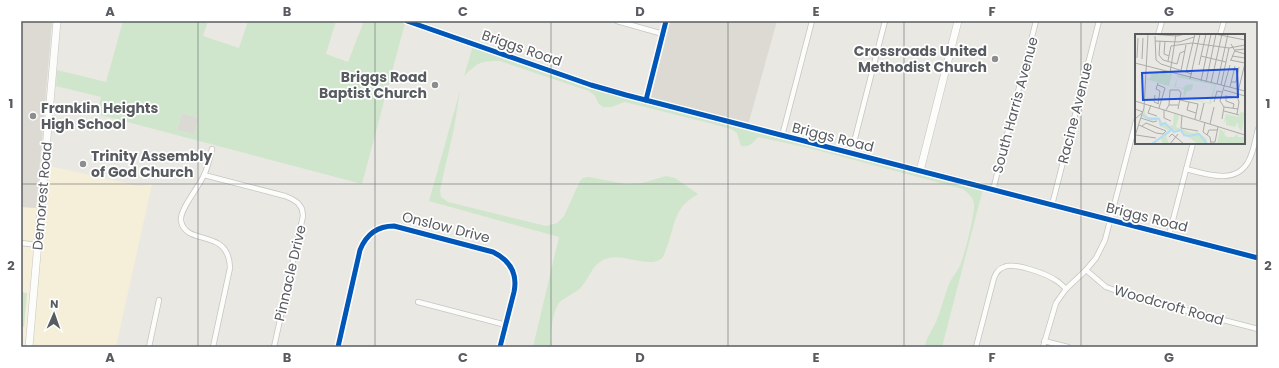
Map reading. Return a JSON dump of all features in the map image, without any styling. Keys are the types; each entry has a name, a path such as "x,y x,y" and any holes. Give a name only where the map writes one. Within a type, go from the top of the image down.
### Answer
{"street":[{"name":"Demorest Road","path":"29,347 57,21"},
{"name":"Briggs Road","path":"407,21 591,85 851,154 1258,258"},
{"path":"617,21 663,34"},
{"path":"646,100 666,21"},
{"path":"782,136 812,21"},
{"path":"851,154 885,21"},
{"path":"920,171 958,21"},
{"name":"South Harris Avenue","path":"993,190 1036,21"},
{"name":"Racine Avenue","path":"1052,205 1099,21"},
{"path":"1158,34 1162,21"},
{"path":"1220,34 1224,21"},
{"path":"1043,347 1053,310 1061,295 1086,270 1101,249 1105,240 1135,125"},
{"path":"1186,169 1218,176 1226,176 1241,170 1248,162 1258,129"},
{"path":"1169,235 1193,144"},
{"path":"212,148 204,175 184,208 181,219 183,226 187,231 219,243 223,246 230,258 230,268 213,347"},
{"name":"Pinnacle Drive","path":"204,175 285,196 298,203 302,209 303,216 274,347"},
{"name":"Onslow Drive","path":"338,347 360,250 366,238 372,233 382,227 394,226 493,252 501,256 512,269 516,283 500,347"},
{"path":"21,243 38,245"},
{"path":"976,347 994,278 997,272 1002,268 1014,266 1035,271 1057,281 1066,289"},
{"name":"Woodcroft Road","path":"1086,270 1106,287 1134,297 1258,329"},
{"path":"149,347 159,300"},
{"path":"418,302 506,325"},
{"path":"1044,341 1068,347"}],"shaded area":[{"name":"Franklin Heights High School","path":"21,21 52,21 36,208 21,207"},
{"path":"667,21 777,21 748,125 647,98"},
{"path":"182,113 199,118 194,135 177,130"},
{"path":"40,164 139,186 152,184 116,347 21,347 21,326 24,326 27,293 21,292 21,207 36,208"}],"green space":[{"path":"123,21 208,21 203,36 239,48 248,21 336,21 326,54 348,62 364,21 398,21 405,23 362,184 97,114 101,97 56,86 57,70 106,82","holes":["182,113 199,118 194,135 177,130"]},
{"path":"473,46 626,98 983,189 942,347 925,347 928,337 938,317 949,284 961,263 965,251 973,216 974,204 971,197 963,189 809,148 758,137 751,144 741,146 737,133 731,129 625,102 611,107 603,107 598,103 595,96 589,91 500,61 480,63 464,76"},
{"path":"460,91 454,128 440,190 441,197 448,202 546,226 557,223 564,216 580,181 583,178 589,177 626,184 642,183 666,176 675,178 698,194 685,204 677,215 662,258 651,262 615,257 604,260 593,268 581,288 559,303 552,325 551,338 553,347 533,347 559,237 429,201"},
{"path":"21,292 27,293 24,327 21,326"}],"cycle path":[{"path":"407,21 591,85 626,95 1258,258"},
{"path":"646,100 666,21"},
{"path":"338,347 362,245 373,232 388,226 394,226 493,252 508,263 515,279 515,285 500,347"}],"place":[{"name":"Crossroads United Methodist Church","path":"995,59"},
{"name":"Briggs Road Baptist Church","path":"435,85"},
{"name":"Franklin Heights High School","path":"33,116"},
{"name":"Trinity Assembly of God Church","path":"83,164"}]}
